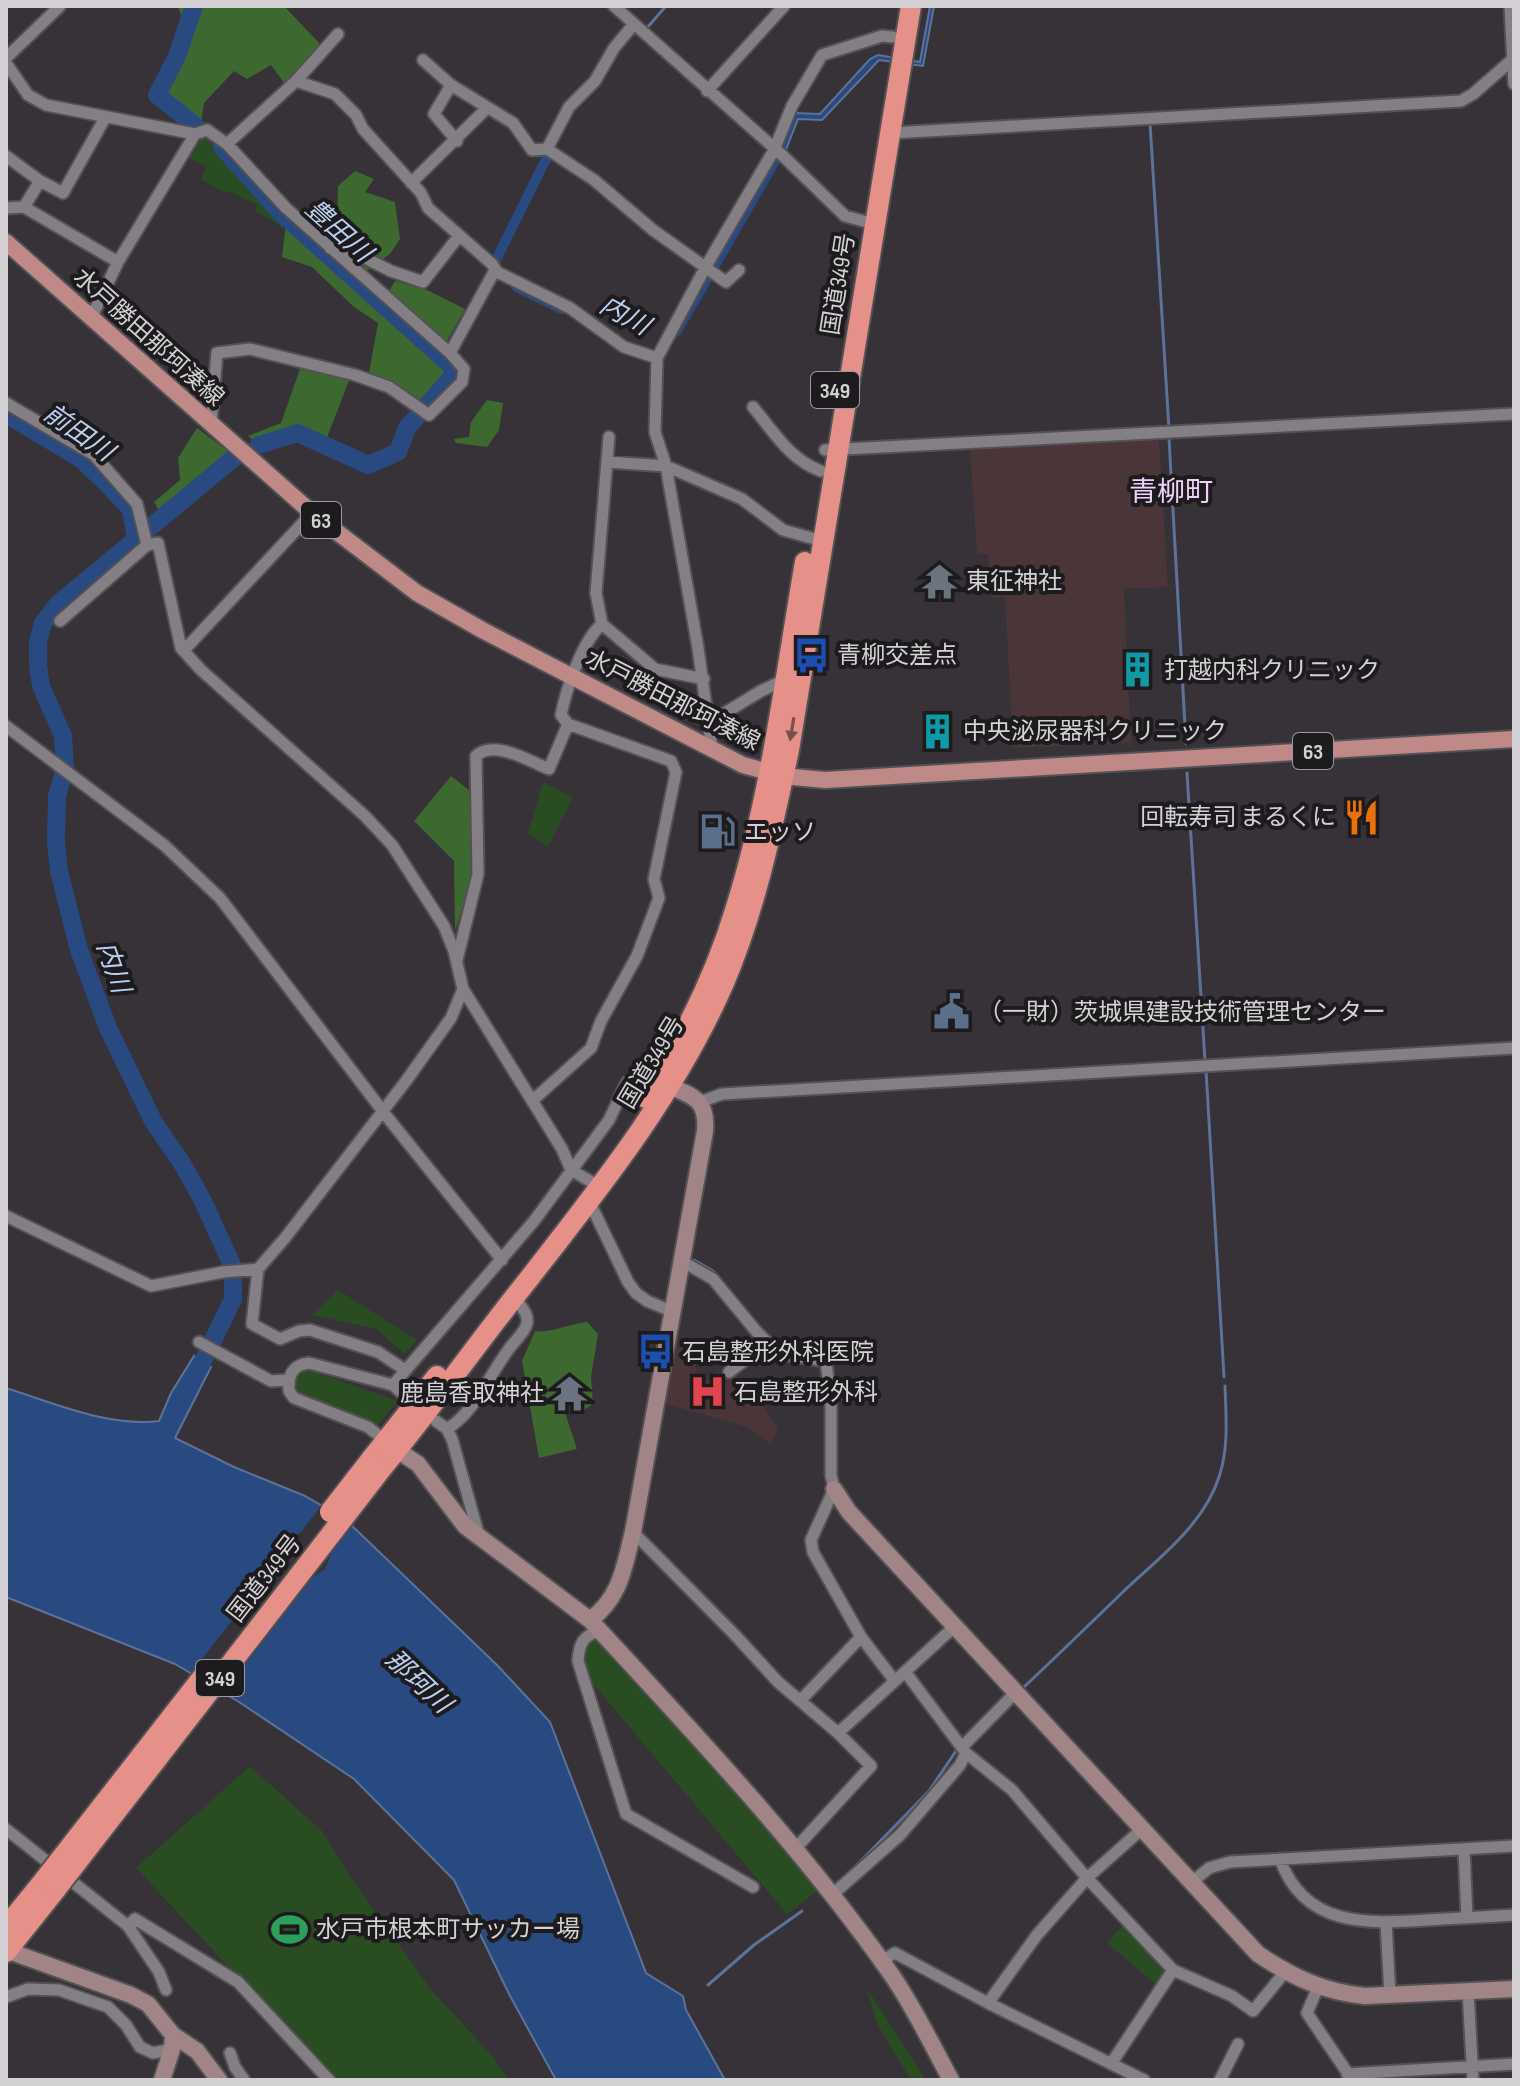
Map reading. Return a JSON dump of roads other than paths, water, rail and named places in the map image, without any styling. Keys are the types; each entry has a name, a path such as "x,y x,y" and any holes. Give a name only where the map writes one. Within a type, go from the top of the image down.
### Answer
{"highway":[{"name":"国道349号","path":"6,1951 51,1883 377,1463 590,1203 663,1084 723,945 776,775 868,223 898,6"},
{"name":"国道349号","path":"868,223 891,133 911,6"},
{"name":"国道349号","path":"776,775 784,680 816,540 821,471 831,450"},
{"name":"国道349号","path":"392,1445 663,1084"},
{"name":"国道349号","path":"6,1927 51,1883"}],"main road":[{"name":"水戸勝田那珂湊線","path":"6,242 312,513 417,593 712,749 776,775 825,780 1514,739"}],"street":[{"path":"60,6 6,60 28,95 46,105 105,118 195,134 207,130 227,144 286,208 450,353 464,369 462,382 429,415 389,387 355,375 250,349 217,353 211,424"},
{"path":"614,6 781,154 845,216 868,223"},
{"path":"707,91 784,6"},
{"path":"1510,6 1514,84"},
{"path":"547,149 569,107 595,81 614,48 634,24"},
{"path":"227,144 296,81 338,34"},
{"path":"712,749 704,679 666,466 655,432 657,358 710,270 774,150 792,106 822,55 882,36 893,37"},
{"path":"891,133 1461,101 1513,59"},
{"path":"423,60 451,85 513,123 532,150 547,149 594,180 653,230 726,282 739,270"},
{"path":"296,81 335,94 421,193 428,208 495,270 533,292 570,308 624,347 657,358"},
{"path":"451,85 434,114 457,141"},
{"path":"411,183 457,141 487,108"},
{"path":"6,156 40,181 63,193 105,118"},
{"path":"91,318 118,262 195,134"},
{"path":"24,207 40,181"},
{"path":"6,208 24,207 118,262"},
{"path":"330,248 345,248 391,271 423,282 459,236"},
{"path":"450,353 495,270"},
{"path":"6,403 94,455 137,504 146,542"},
{"path":"753,407 795,458 821,471"},
{"path":"831,450 1514,414"},
{"path":"609,437 596,593 602,624 655,669 704,679"},
{"path":"607,462 666,466 742,499 783,530 816,540"},
{"path":"181,648 187,647 312,513"},
{"path":"60,621 146,542 158,543 181,648 201,670 365,816 392,845 444,926 463,989 562,1149 571,1170 590,1181"},
{"path":"532,1101 591,1048 601,1021 637,956 659,898 654,879 676,772 671,761 568,724 561,715 564,697 573,677 594,631 602,624"},
{"path":"710,722 784,680"},
{"path":"456,963 477,885 476,756 482,750 494,748 549,769 568,724"},
{"path":"6,726 164,845 220,898 502,1260"},
{"path":"405,1370 378,1352 310,1330 280,1339 252,1324 258,1269 383,1111 451,1018 463,989"},
{"path":"700,1102 722,1094 1514,1048"},
{"path":"393,1385 502,1260 609,1120 627,1082 640,1075 700,1102 704,1108 705,1131 633,1532 613,1599 579,1646 578,1661 626,1814 753,1887"},
{"path":"590,1203 636,1293 671,1311"},
{"path":"6,1216 151,1286 223,1272 258,1269"},
{"path":"680,1260 713,1279 779,1354 826,1361 831,1405 831,1475 834,1489 849,1512 1258,1954 1285,1972 1318,1987 1344,1994 1514,1989"},
{"path":"447,1429 457,1423 485,1388 507,1350 527,1327 527,1315 521,1306"},
{"path":"199,1342 271,1381 289,1380"},
{"path":"729,1372 768,1343"},
{"path":"404,1395 393,1385 309,1363 294,1369 289,1380 289,1391 294,1398 368,1427 418,1464 452,1512 595,1625 833,1894 893,1976 951,2080"},
{"path":"436,1421 447,1429 456,1449 472,1519 479,1536"},
{"path":"834,1489 811,1540 813,1552 861,1637 894,1680"},
{"path":"633,1532 778,1682 871,1766 795,1849"},
{"path":"838,1733 954,1627"},
{"path":"800,1701 861,1637"},
{"path":"906,1673 964,1750 1012,1790 1087,1878 1173,1970 1232,1996 1253,2011 1285,1972"},
{"path":"833,1894 900,1835 960,1765 964,1750 1015,1693"},
{"path":"6,1829 128,1926 159,1972 166,1990"},
{"path":"988,2003 1037,1935 1087,1878 1142,1829"},
{"path":"1192,1882 1209,1868 1218,1865 1514,1846"},
{"path":"1464,1849 1467,1918"},
{"path":"1280,1859 1293,1885 1315,1905 1348,1920 1386,1923 1514,1915"},
{"path":"128,1926 135,1919 238,1982 329,2080"},
{"path":"1386,1923 1390,1995"},
{"path":"6,1951 140,1999 160,2016 173,2042 162,2080"},
{"path":"881,1961 895,1953 1144,2080"},
{"path":"1111,2064 1173,1970"},
{"path":"1318,1987 1307,2013 1350,2077 1472,2074 1514,2064"},
{"path":"6,1997 28,1989 59,1990 108,2007 126,2025 140,2047 153,2053 173,2042 197,2051 219,2080"},
{"path":"1468,1991 1472,2074"},
{"path":"1220,2080 1238,2044"},
{"path":"230,2053 244,2080"}],"water":[{"path":"930,6 934,6 923,66 879,60 822,120 798,119 785,152 778,148 795,113 820,114 870,59 878,55 920,62"},
{"name":"那珂川","path":"194,1356 211,1367 175,1438 234,1467 305,1496 346,1520 498,1666 550,1722 646,1973 683,1996 686,2010 725,2080 556,2080 509,1994 454,1880 354,1779 239,1702 175,1664 6,1597 6,1388 101,1417 159,1421 171,1393"}],"waterway":[{"name":"豊田川","path":"194,6 177,56 157,95 198,128"},
{"path":"646,29 666,6"},
{"path":"1150,123 1169,429"},
{"name":"豊田川","path":"222,147 280,212 457,371 424,409"},
{"path":"494,264 549,153"},
{"path":"677,331 778,156"},
{"path":"516,287 561,309"},
{"name":"内川","path":"259,445 298,433 368,465 398,452 407,428 421,412"},
{"name":"前田川","path":"6,414 81,459 105,482 131,509 136,539"},
{"path":"1169,438 1186,744"},
{"name":"内川","path":"202,1363 233,1299 233,1267 203,1201 153,1121 108,1028 79,950 59,871 56,843 57,796 65,768 63,736 41,686 38,642 43,623 58,604 236,456"},
{"path":"1187,773 1205,1061"},
{"path":"1206,1070 1224,1377"},
{"path":"694,1260 713,1271 737,1300"},
{"path":"1024,1687 1166,1552 1203,1510 1219,1477 1224,1455 1225,1386"},
{"path":"834,1398 843,1398"},
{"path":"854,1868 929,1791 956,1751"},
{"path":"708,1985 754,1945 802,1911"}],"place":[{"name":"東征神社","path":"940,581"},
{"name":"青柳交差点","path":"811,655"},
{"name":"打越内科クリニック","path":"1138,670"},
{"name":"中央泌尿器科クリニック","path":"937,731"},
{"name":"回転寿司 まるくに","path":"1362,817"},
{"name":"エッソ","path":"718,832"},
{"name":"（一財）茨城県建設技術管理センター","path":"952,1012"},
{"name":"石島整形外科医院","path":"656,1352"},
{"name":"石島整形外科","path":"708,1392"},
{"name":"鹿島香取神社","path":"570,1393"},
{"name":"水戸市根本町サッカー場","path":"290,1929"}],"district":[{"name":"青柳町","path":"1171,491"}]}
